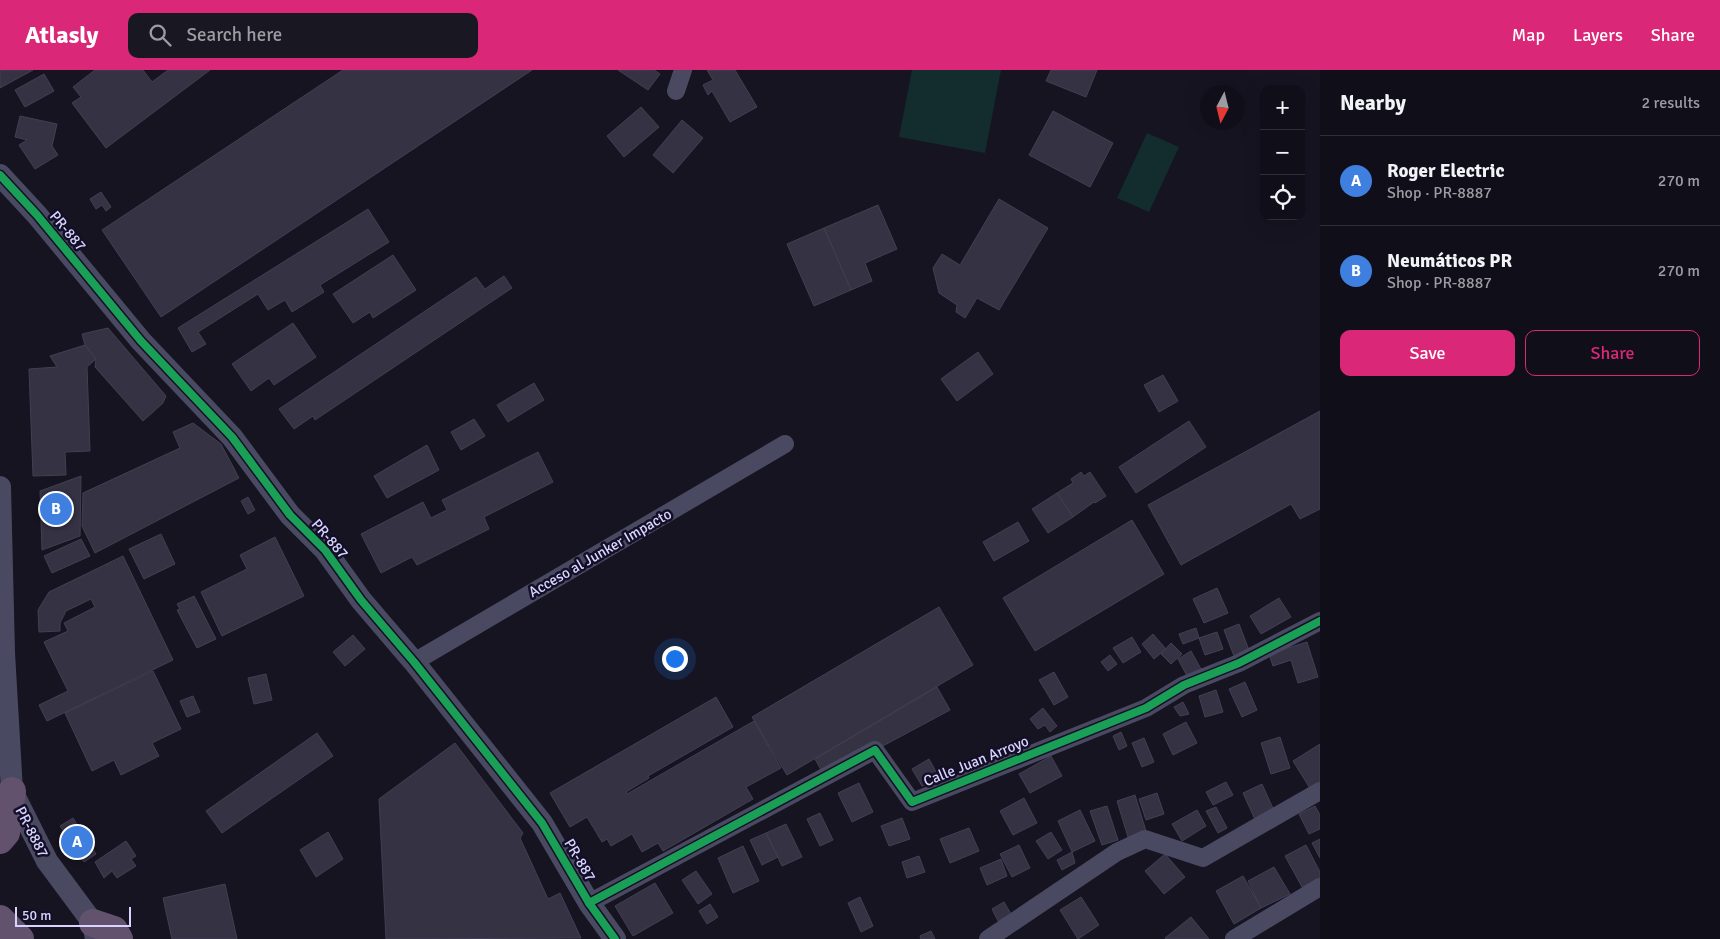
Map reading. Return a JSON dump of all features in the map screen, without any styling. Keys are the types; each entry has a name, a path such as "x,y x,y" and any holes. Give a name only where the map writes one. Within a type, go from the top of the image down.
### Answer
{"highway":[{"path":"0,840 6,833 12,791"},
{"path":"0,919 20,939"},
{"path":"95,931 114,930 119,939"}],"street":[{"path":"676,91 683,70"},
{"name":"PR-887","path":"0,175 37,215 141,341 232,437 290,515 325,550 361,600 414,662 542,823 589,903 615,939"},
{"name":"Acceso al Junker Impacto","path":"414,662 786,444"},
{"name":"PR-8887","path":"0,487 4,653 12,791 47,861 95,931"},
{"name":"Calle Juan Arroyo","path":"589,903 876,750 912,802 1146,708 1184,685 1238,663 1320,620"},
{"path":"988,939 1109,857 1145,839 1204,858 1320,791"},
{"path":"1234,939 1320,887"}],"green space":[{"path":"912,70 1001,70 985,153 899,137"},
{"path":"1147,133 1179,147 1149,212 1117,198"}],"building":[{"path":"0,70 33,70 0,88"},
{"path":"95,70 143,70 152,82 168,70 210,70 106,148 72,103 81,97 73,87"},
{"path":"343,70 532,70 161,317 102,230"},
{"path":"618,70 654,70 660,74 648,90"},
{"path":"707,70 735,70 757,107 730,122 712,91 708,95 703,85 713,80"},
{"path":"1051,70 1097,70 1086,97 1046,81"},
{"path":"44,74 54,91 25,107 15,90"},
{"path":"641,107 659,127 624,157 607,136"},
{"path":"1053,111 1113,143 1090,187 1029,155"},
{"path":"20,116 57,124 52,146 58,155 35,169 19,145 27,140 15,137"},
{"path":"682,120 703,138 673,173 653,155"},
{"path":"101,192 111,207 106,211 102,205 96,209 90,199"},
{"path":"999,199 1048,228 999,310 977,298 965,318 956,312 957,305 939,293 933,268 942,254 960,265"},
{"path":"878,205 897,249 865,263 872,281 851,290 824,228"},
{"path":"368,209 389,242 320,285 324,292 292,312 285,300 268,310 258,294 198,332 206,344 192,352 178,328"},
{"path":"824,228 851,290 814,306 787,244"},
{"path":"393,255 416,290 373,318 370,312 353,323 333,294"},
{"path":"504,276 512,288 315,420 313,416 294,429 279,409 476,277 485,289"},
{"path":"293,323 316,357 274,385 269,378 251,391 232,364"},
{"path":"108,328 166,396 163,403 143,421 95,367 96,359 85,345 82,334"},
{"path":"85,345 96,359 87,367 90,451 65,452 66,475 33,476 29,369 57,367 50,356"},
{"path":"978,352 993,374 957,401 941,379"},
{"path":"1163,375 1178,401 1159,412 1144,385"},
{"path":"534,383 544,400 508,422 497,405"},
{"path":"1320,411 1320,509 1300,519 1291,504 1181,565 1148,505"},
{"path":"474,419 485,436 461,450 451,432"},
{"path":"1189,421 1206,447 1136,493 1119,467"},
{"path":"193,423 221,444 239,478 95,553 82,526 83,493 180,448 173,432"},
{"path":"427,445 439,470 387,498 374,476"},
{"path":"538,452 553,482 484,517 489,529 417,565 412,557 381,573 361,534 423,502 431,518 447,510 442,500"},
{"path":"1081,472 1084,476 1090,472 1106,496 1073,517 1057,493 1073,483 1071,479"},
{"path":"81,476 80,536 42,550 40,491"},
{"path":"1057,493 1073,517 1048,533 1032,509"},
{"path":"248,497 255,510 248,514 241,501"},
{"path":"1132,520 1164,574 1035,651 1003,598"},
{"path":"1018,522 1029,541 994,561 983,542"},
{"path":"161,534 175,564 144,579 129,549"},
{"path":"275,537 304,596 222,636 201,592 247,569 240,555"},
{"path":"81,539 90,556 52,573 44,556"},
{"path":"123,556 173,660 47,721 39,705 68,691 44,642 68,631 64,623 95,607 91,599 66,611 60,623 60,631 39,632 38,610 49,592"},
{"path":"1217,588 1228,613 1204,623 1193,599"},
{"path":"194,596 216,639 197,648 177,610 180,609 177,604"},
{"path":"1279,598 1291,617 1261,634 1250,616"},
{"path":"939,607 973,665 787,775 752,717"},
{"path":"1239,624 1249,650 1234,656 1224,630"},
{"path":"1196,628 1199,638 1183,644 1179,634"},
{"path":"1217,632 1223,649 1205,655 1199,638"},
{"path":"1153,634 1166,649 1154,659 1142,644"},
{"path":"353,635 365,649 345,666 333,652"},
{"path":"1132,637 1141,652 1123,663 1113,648"},
{"path":"1307,642 1318,677 1298,683 1291,660 1273,666 1269,654"},
{"path":"1171,643 1182,654 1171,664 1161,654"},
{"path":"1191,651 1201,669 1187,676 1178,659"},
{"path":"1110,655 1117,664 1108,671 1101,662"},
{"path":"153,671 181,729 152,743 159,756 121,775 114,760 92,771 65,713"},
{"path":"1054,672 1068,697 1054,705 1039,680"},
{"path":"266,674 272,700 254,704 248,678"},
{"path":"1245,682 1257,710 1242,717 1229,689"},
{"path":"937,687 950,710 825,777 815,759"},
{"path":"1216,690 1223,712 1205,717 1199,696"},
{"path":"193,696 200,712 187,717 180,701"},
{"path":"716,697 733,727 648,776 649,778 626,792 627,794 754,721 781,768 746,787 753,799 663,851 658,843 642,852 632,834 611,846 607,839 602,842 587,817 570,827 550,793"},
{"path":"1183,702 1189,714 1180,716 1174,707"},
{"path":"1043,708 1057,726 1050,732 1045,725 1038,729 1030,719"},
{"path":"1186,722 1197,743 1173,755 1163,734"},
{"path":"1121,732 1127,746 1119,750 1113,736"},
{"path":"317,733 333,756 222,833 206,811"},
{"path":"1280,737 1290,768 1271,774 1261,743"},
{"path":"1144,738 1154,762 1142,767 1132,743"},
{"path":"455,743 523,833 520,838 548,899 560,893 581,938 386,939 379,799"},
{"path":"1320,744 1320,784 1311,790 1293,761"},
{"path":"1051,756 1062,776 1030,793 1019,774"},
{"path":"929,759 939,777 922,786 912,769"},
{"path":"1226,782 1233,795 1213,805 1206,792"},
{"path":"859,783 873,812 852,822 838,793"},
{"path":"1262,784 1276,815 1257,824 1243,793"},
{"path":"1157,793 1164,814 1146,820 1139,799"},
{"path":"1135,795 1146,831 1128,837 1117,801"},
{"path":"1024,798 1037,823 1013,835 1000,811"},
{"path":"1107,806 1118,840 1102,845 1090,811"},
{"path":"1315,806 1320,815 1320,829 1309,834 1299,814"},
{"path":"1216,807 1227,828 1218,833 1206,811"},
{"path":"1080,810 1095,841 1072,852 1058,821"},
{"path":"1197,810 1206,826 1182,841 1172,824"},
{"path":"820,813 833,840 820,846 807,819"},
{"path":"73,818 96,854 84,862 60,826"},
{"path":"902,818 910,839 889,846 881,826"},
{"path":"786,824 802,857 782,866 766,833"},
{"path":"969,828 979,851 950,863 940,839"},
{"path":"328,832 343,859 316,877 300,850"},
{"path":"1051,832 1062,850 1048,859 1036,841"},
{"path":"766,833 778,857 762,865 750,840"},
{"path":"1320,839 1320,858 1312,843"},
{"path":"126,841 136,856 131,859 136,866 117,878 112,871 104,878 95,862"},
{"path":"1019,845 1030,868 1012,877 1000,854"},
{"path":"1306,845 1320,872 1320,878 1302,887 1285,856"},
{"path":"743,846 759,881 733,893 718,858"},
{"path":"1072,852 1075,863 1062,870 1057,860"},
{"path":"1165,854 1185,877 1164,894 1145,871"},
{"path":"919,856 925,872 907,878 902,862"},
{"path":"1001,859 1007,876 987,885 980,868"},
{"path":"1274,867 1290,894 1261,908 1248,881"},
{"path":"696,871 712,894 698,904 682,880"},
{"path":"1243,876 1261,908 1234,924 1216,891"},
{"path":"655,883 673,913 633,936 615,906"},
{"path":"225,884 237,939 172,939 163,898"},
{"path":"860,897 873,926 861,932 848,903"},
{"path":"1081,897 1099,925 1078,939 1060,910"},
{"path":"1004,902 1011,914 998,921 992,909"},
{"path":"710,904 718,917 707,924 699,911"},
{"path":"1191,917 1209,939 1165,938"},
{"path":"931,931 935,939 921,939 920,936"}],"cycle path":[{"path":"0,175 37,215 141,341 232,437 290,515 325,550 361,600 414,662 542,823 589,903 615,939"},
{"path":"589,903 875,750 912,802 1146,708 1184,685 1239,663 1320,621"}],"place":[{"name":"Neumáticos PR","path":"56,509"},
{"name":"Roger Electric","path":"77,842"}]}
